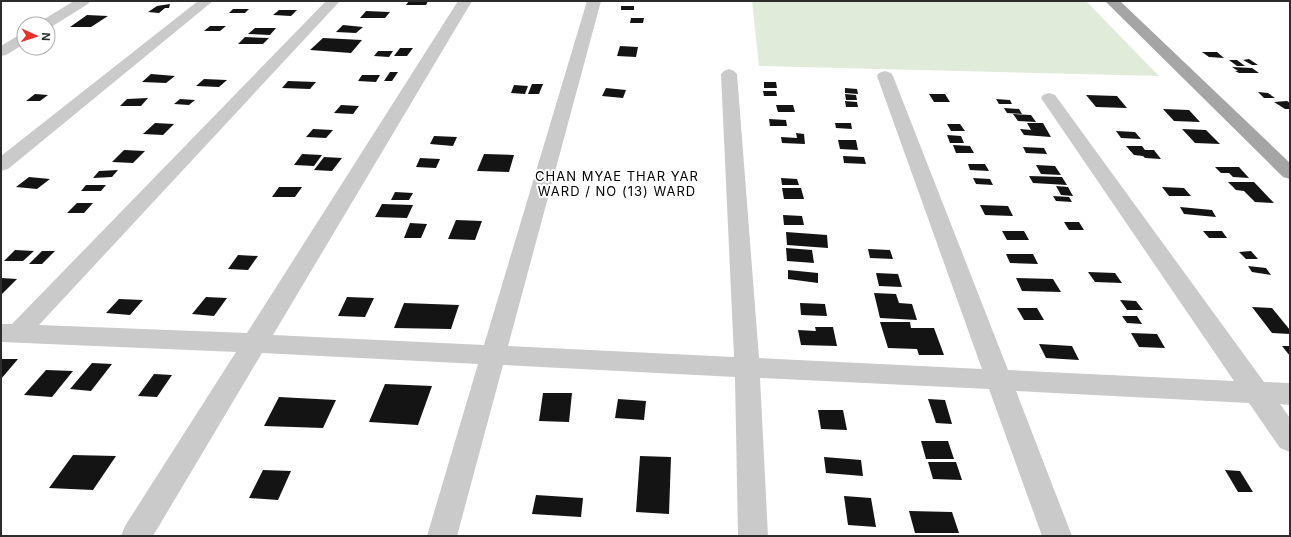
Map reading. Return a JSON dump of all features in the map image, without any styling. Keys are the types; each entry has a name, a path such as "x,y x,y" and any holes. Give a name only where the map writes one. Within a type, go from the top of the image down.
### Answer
{"main road":[{"path":"1112,1 1290,173"}],"street":[{"path":"56,18 83,1"},
{"path":"1,165 206,1"},
{"path":"9,333 333,1"},
{"path":"136,536 253,343 465,1"},
{"path":"442,536 594,1"},
{"path":"1,52 16,43"},
{"path":"729,74 747,367 753,536"},
{"path":"885,76 1057,536"},
{"path":"1050,98 1290,440"},
{"path":"9,333 253,343 1290,394"}],"green space":[{"path":"752,1 1086,1 1159,76 759,66"}],"building":[{"path":"409,1 428,1 426,5 406,5"},
{"path":"170,4 169,8 165,8 159,13 148,12 157,6"},
{"path":"621,6 634,6 634,10 621,10"},
{"path":"233,9 249,9 245,13 229,13"},
{"path":"279,10 297,10 291,16 273,15"},
{"path":"366,11 390,12 385,18 360,18"},
{"path":"87,15 108,16 91,27 70,27"},
{"path":"631,18 644,18 643,23 630,23"},
{"path":"343,25 363,27 356,33 336,32"},
{"path":"210,26 226,26 220,31 204,31"},
{"path":"255,28 276,28 270,35 248,34"},
{"path":"245,37 269,38 263,44 238,44"},
{"path":"323,38 362,40 351,53 310,50"},
{"path":"620,46 638,47 636,57 617,56"},
{"path":"400,48 413,48 407,56 394,56"},
{"path":"378,51 393,51 389,57 374,56"},
{"path":"1202,52 1217,52 1224,58 1209,57"},
{"path":"1249,59 1258,65 1252,65 1243,60"},
{"path":"1229,60 1237,60 1245,66 1237,66"},
{"path":"1232,67 1252,68 1259,73 1239,73"},
{"path":"390,72 398,72 392,81 384,81"},
{"path":"151,74 175,76 166,83 142,82"},
{"path":"362,75 380,75 376,82 358,81"},
{"path":"204,79 227,80 219,87 196,86"},
{"path":"288,81 316,82 310,89 282,88"},
{"path":"764,82 776,82 777,88 764,88"},
{"path":"532,84 543,84 539,94 528,94"},
{"path":"514,85 528,86 525,94 511,93"},
{"path":"606,88 626,90 623,98 602,96"},
{"path":"845,88 857,89 858,94 845,93"},
{"path":"763,91 776,91 777,96 764,96"},
{"path":"1258,92 1268,93 1275,98 1264,98"},
{"path":"35,94 48,95 40,101 26,101"},
{"path":"845,94 856,95 857,100 846,100"},
{"path":"929,94 945,94 950,102 934,102"},
{"path":"1086,95 1117,96 1127,108 1096,107"},
{"path":"148,98 141,106 120,106 127,99"},
{"path":"180,99 195,100 189,105 174,104"},
{"path":"996,99 1010,100 1012,104 999,104"},
{"path":"845,101 857,102 858,107 846,107"},
{"path":"1287,101 1290,103 1290,109 1285,109 1274,102"},
{"path":"341,105 359,106 353,114 334,113"},
{"path":"776,105 793,105 795,112 778,112"},
{"path":"1004,108 1019,109 1022,114 1007,113"},
{"path":"1163,109 1189,110 1200,122 1174,121"},
{"path":"1013,114 1031,115 1036,122 1018,121"},
{"path":"769,119 786,120 787,126 770,126"},
{"path":"155,123 174,124 163,135 143,134"},
{"path":"835,123 851,123 852,129 836,128"},
{"path":"1027,123 1043,123 1051,137 1024,135 1020,129 1031,130"},
{"path":"947,124 960,124 965,131 951,131"},
{"path":"313,129 333,130 326,138 306,137"},
{"path":"1182,129 1206,130 1220,144 1195,143"},
{"path":"1116,131 1135,132 1141,139 1121,138"},
{"path":"796,133 804,134 805,144 782,143 781,137 797,138"},
{"path":"947,135 961,136 964,143 950,143"},
{"path":"434,136 457,137 453,146 430,144"},
{"path":"838,140 856,140 858,150 840,149"},
{"path":"953,145 970,146 974,153 956,153"},
{"path":"1126,146 1142,146 1145,150 1154,150 1161,159 1145,158 1143,156 1134,155"},
{"path":"1023,147 1044,148 1047,154 1026,153"},
{"path":"124,150 145,151 133,163 112,162"},
{"path":"302,154 322,155 314,166 294,165"},
{"path":"484,154 514,155 509,172 477,171"},
{"path":"843,156 864,157 866,164 844,163"},
{"path":"324,157 342,158 332,171 314,170"},
{"path":"420,158 440,159 436,168 416,167"},
{"path":"968,164 985,164 989,171 970,170"},
{"path":"1036,165 1055,166 1061,175 1041,174"},
{"path":"1215,167 1239,167 1249,178 1233,177 1229,173 1221,173"},
{"path":"118,170 112,177 93,178 99,171"},
{"path":"1029,176 1062,177 1067,185 1033,183"},
{"path":"29,177 50,179 37,189 16,187"},
{"path":"781,178 797,179 799,185 782,185"},
{"path":"973,178 990,179 993,185 976,184"},
{"path":"1228,182 1254,182 1274,203 1255,202 1244,191 1236,190"},
{"path":"86,185 106,185 101,191 81,191"},
{"path":"1056,186 1068,187 1073,196 1061,195"},
{"path":"279,187 302,187 295,197 272,197"},
{"path":"1162,187 1184,188 1191,196 1169,196"},
{"path":"782,188 801,188 804,199 784,199"},
{"path":"395,192 413,193 409,200 391,200"},
{"path":"1053,196 1069,197 1072,202 1056,201"},
{"path":"77,203 93,203 84,213 67,213"},
{"path":"382,204 413,205 407,218 375,217"},
{"path":"980,205 1008,206 1013,216 985,215"},
{"path":"1180,207 1212,210 1216,217 1184,214"},
{"path":"783,215 802,216 804,225 784,225"},
{"path":"456,220 482,221 475,240 448,239"},
{"path":"1064,222 1079,222 1084,230 1069,230"},
{"path":"410,223 427,224 421,238 404,238"},
{"path":"1002,231 1024,231 1029,240 1007,240"},
{"path":"1203,231 1222,231 1227,238 1209,238"},
{"path":"786,232 827,235 828,248 787,245"},
{"path":"786,248 812,250 814,263 787,261"},
{"path":"868,249 890,250 893,259 870,258"},
{"path":"15,250 34,251 23,261 4,261"},
{"path":"42,251 55,251 42,264 29,264"},
{"path":"1251,251 1258,259 1246,259 1239,252"},
{"path":"1006,254 1033,254 1038,264 1010,263"},
{"path":"238,255 258,256 248,270 228,269"},
{"path":"1248,266 1266,268 1271,275 1252,272"},
{"path":"788,270 818,273 818,283 788,279"},
{"path":"1088,272 1115,273 1122,283 1095,282"},
{"path":"876,273 898,274 902,287 879,286"},
{"path":"1,278 17,279 1,295"},
{"path":"1016,278 1053,279 1061,292 1022,291"},
{"path":"874,293 896,294 899,303 912,304 917,320 880,318"},
{"path":"206,297 227,298 214,316 192,314"},
{"path":"347,297 374,298 365,317 338,316"},
{"path":"119,299 143,300 130,315 106,313"},
{"path":"1120,300 1136,301 1143,310 1127,310"},
{"path":"404,303 459,305 451,329 394,328"},
{"path":"800,303 825,304 827,316 801,315"},
{"path":"1252,307 1272,308 1290,330 1290,334 1272,333"},
{"path":"1017,308 1037,308 1044,320 1024,320"},
{"path":"1122,316 1137,316 1142,324 1127,323"},
{"path":"880,322 910,322 911,328 934,328 944,355 919,355 917,349 888,348"},
{"path":"815,327 833,327 837,346 801,345 798,330 816,331"},
{"path":"1131,333 1157,334 1165,348 1139,347"},
{"path":"1039,344 1072,346 1079,360 1046,358"},
{"path":"1282,346 1290,346 1290,356"},
{"path":"1,359 18,359 1,379"},
{"path":"92,363 112,364 91,391 70,389"},
{"path":"46,370 73,371 52,397 24,395"},
{"path":"154,374 172,375 157,397 138,396"},
{"path":"385,384 432,386 418,425 369,422"},
{"path":"543,393 572,393 569,422 539,421"},
{"path":"279,397 336,400 323,428 264,426"},
{"path":"618,399 646,401 644,420 615,418"},
{"path":"928,399 945,400 952,424 936,423"},
{"path":"818,410 843,410 847,430 821,429"},
{"path":"921,441 948,441 954,459 926,459"},
{"path":"73,455 116,456 93,490 49,488"},
{"path":"640,456 671,457 669,514 636,512"},
{"path":"824,457 861,460 863,476 826,473"},
{"path":"928,462 956,462 962,480 933,479"},
{"path":"263,470 291,471 278,500 249,498"},
{"path":"1225,470 1240,471 1253,492 1238,492"},
{"path":"536,495 583,498 581,517 532,514"},
{"path":"844,496 871,498 876,527 848,525"},
{"path":"909,511 952,512 959,533 915,533"}],"district":[{"name":"CHAN MYAE THAR YAR WARD / NO (13) WARD","path":"617,184"}]}
